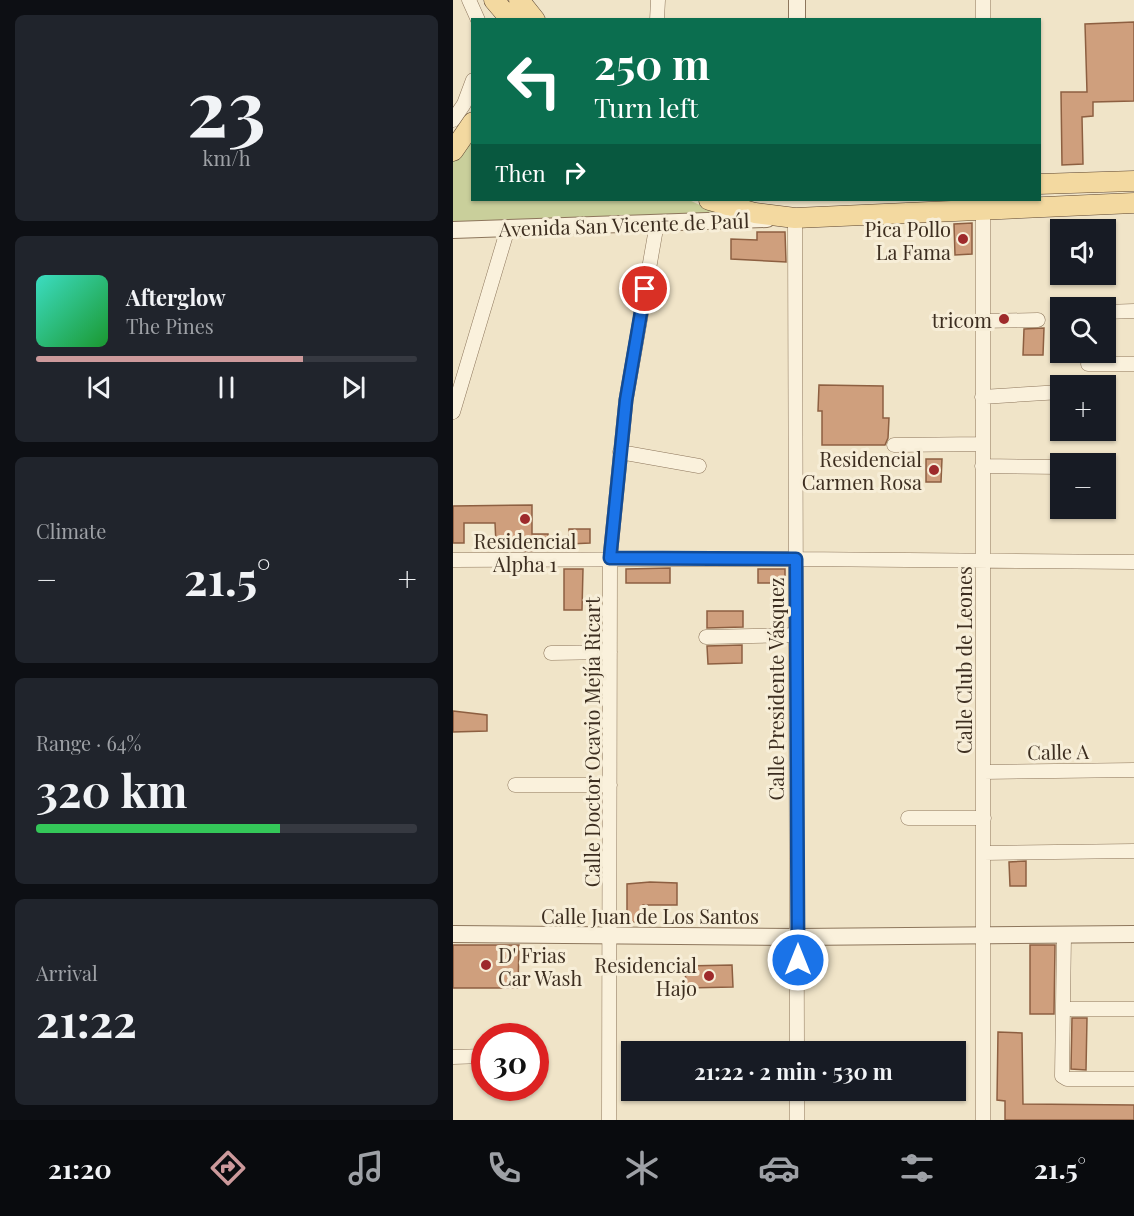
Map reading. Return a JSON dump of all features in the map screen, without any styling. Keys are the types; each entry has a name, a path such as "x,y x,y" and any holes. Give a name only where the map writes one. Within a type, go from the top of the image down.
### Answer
{"main road":[{"path":"487,0 492,18"},
{"path":"494,0 518,6 533,18"},
{"path":"453,152 471,125"},
{"path":"1041,184 1134,181"},
{"name":"Avenida San Vicente de Paúl","path":"713,201 755,213 795,218 983,204 1134,203"}],"street":[{"path":"469,0 477,18"},
{"path":"657,18 658,0"},
{"path":"797,0 797,18"},
{"path":"983,0 983,18"},
{"path":"453,120 471,85"},
{"path":"453,152 471,133"},
{"name":"Calle Club de Leones","path":"983,204 981,321 983,1120"},
{"name":"Avenida San Vicente de Paúl","path":"453,230 795,218"},
{"name":"Calle Presidente Vásquez","path":"795,218 797,1041"},
{"name":"Calle Doctor Ocavio Mejía Ricart","path":"609,1120 610,558 626,400 657,223"},
{"path":"453,412 508,228"},
{"path":"1116,312 1134,311"},
{"path":"981,321 1038,320"},
{"path":"1088,364 1134,364"},
{"path":"982,397 1050,393"},
{"path":"894,445 982,444"},
{"path":"620,452 699,466"},
{"path":"982,466 1050,466"},
{"path":"453,560 610,558 1134,562"},
{"path":"706,637 796,635"},
{"path":"551,653 610,652"},
{"name":"Calle A","path":"983,772 1134,770"},
{"path":"515,785 610,785"},
{"path":"908,818 984,818"},
{"path":"984,853 1134,851"},
{"name":"Calle Juan de Los Santos","path":"453,934 798,937 1134,934"},
{"path":"1065,936 1064,1078 1134,1079"},
{"path":"1063,1009 1134,1009"},
{"path":"453,1057 471,1056"},
{"path":"797,1101 797,1120"}],"green space":[{"path":"471,140 471,201 691,201 721,215 453,222 453,158"}],"building":[{"path":"1134,22 1134,101 1093,102 1093,116 1082,117 1083,164 1062,165 1061,92 1087,92 1085,24"},
{"name":"Pica Pollo La Fama","path":"972,223 972,254 955,255 954,224"},
{"path":"757,232 785,232 786,262 731,259 731,239 757,240"},
{"path":"1044,328 1043,355 1023,355 1024,329"},
{"path":"819,385 883,386 883,418 889,418 888,438 885,445 822,445 822,411 818,411"},
{"name":"Residencial Carmen Rosa","path":"926,459 942,459 941,482 926,482"},
{"path":"532,505 532,534 548,534 548,544 536,544 537,551 518,551 518,544 496,544 495,523 464,523 464,543 453,543 453,506"},
{"path":"569,529 590,529 590,543 569,544"},
{"path":"670,568 670,583 626,583 626,569"},
{"path":"564,569 583,569 582,610 564,610"},
{"path":"758,569 785,569 785,583 758,583"},
{"path":"707,611 743,611 743,627 707,628"},
{"path":"742,645 742,663 708,664 707,646"},
{"path":"453,711 487,715 487,731 453,732"},
{"path":"1026,861 1026,886 1010,886 1009,862"},
{"path":"677,883 677,905 643,905 642,922 627,922 627,884"},
{"name":"D' Frias Car Wash","path":"453,945 519,945 518,988 453,988"},
{"path":"1030,945 1055,945 1054,1014 1030,1014"},
{"name":"Residencial Hajo","path":"732,965 733,987 686,988 685,966"},
{"path":"1072,1018 1087,1018 1086,1070 1071,1069"},
{"path":"998,1032 1022,1033 1023,1104 1134,1105 1134,1120 1005,1120 1005,1101 997,1100"}],"place":[{"name":"Pica Pollo La Fama","path":"963,239"},
{"name":"tricom","path":"1004,319"},
{"name":"Residencial Carmen Rosa","path":"934,470"},
{"name":"Residencial Alpha 1","path":"525,519"},
{"name":"D' Frias Car Wash","path":"486,965"},
{"name":"Residencial Hajo","path":"709,976"}],"route":[{"path":"645,289 626,400 610,558 796,559 798,960"}]}
